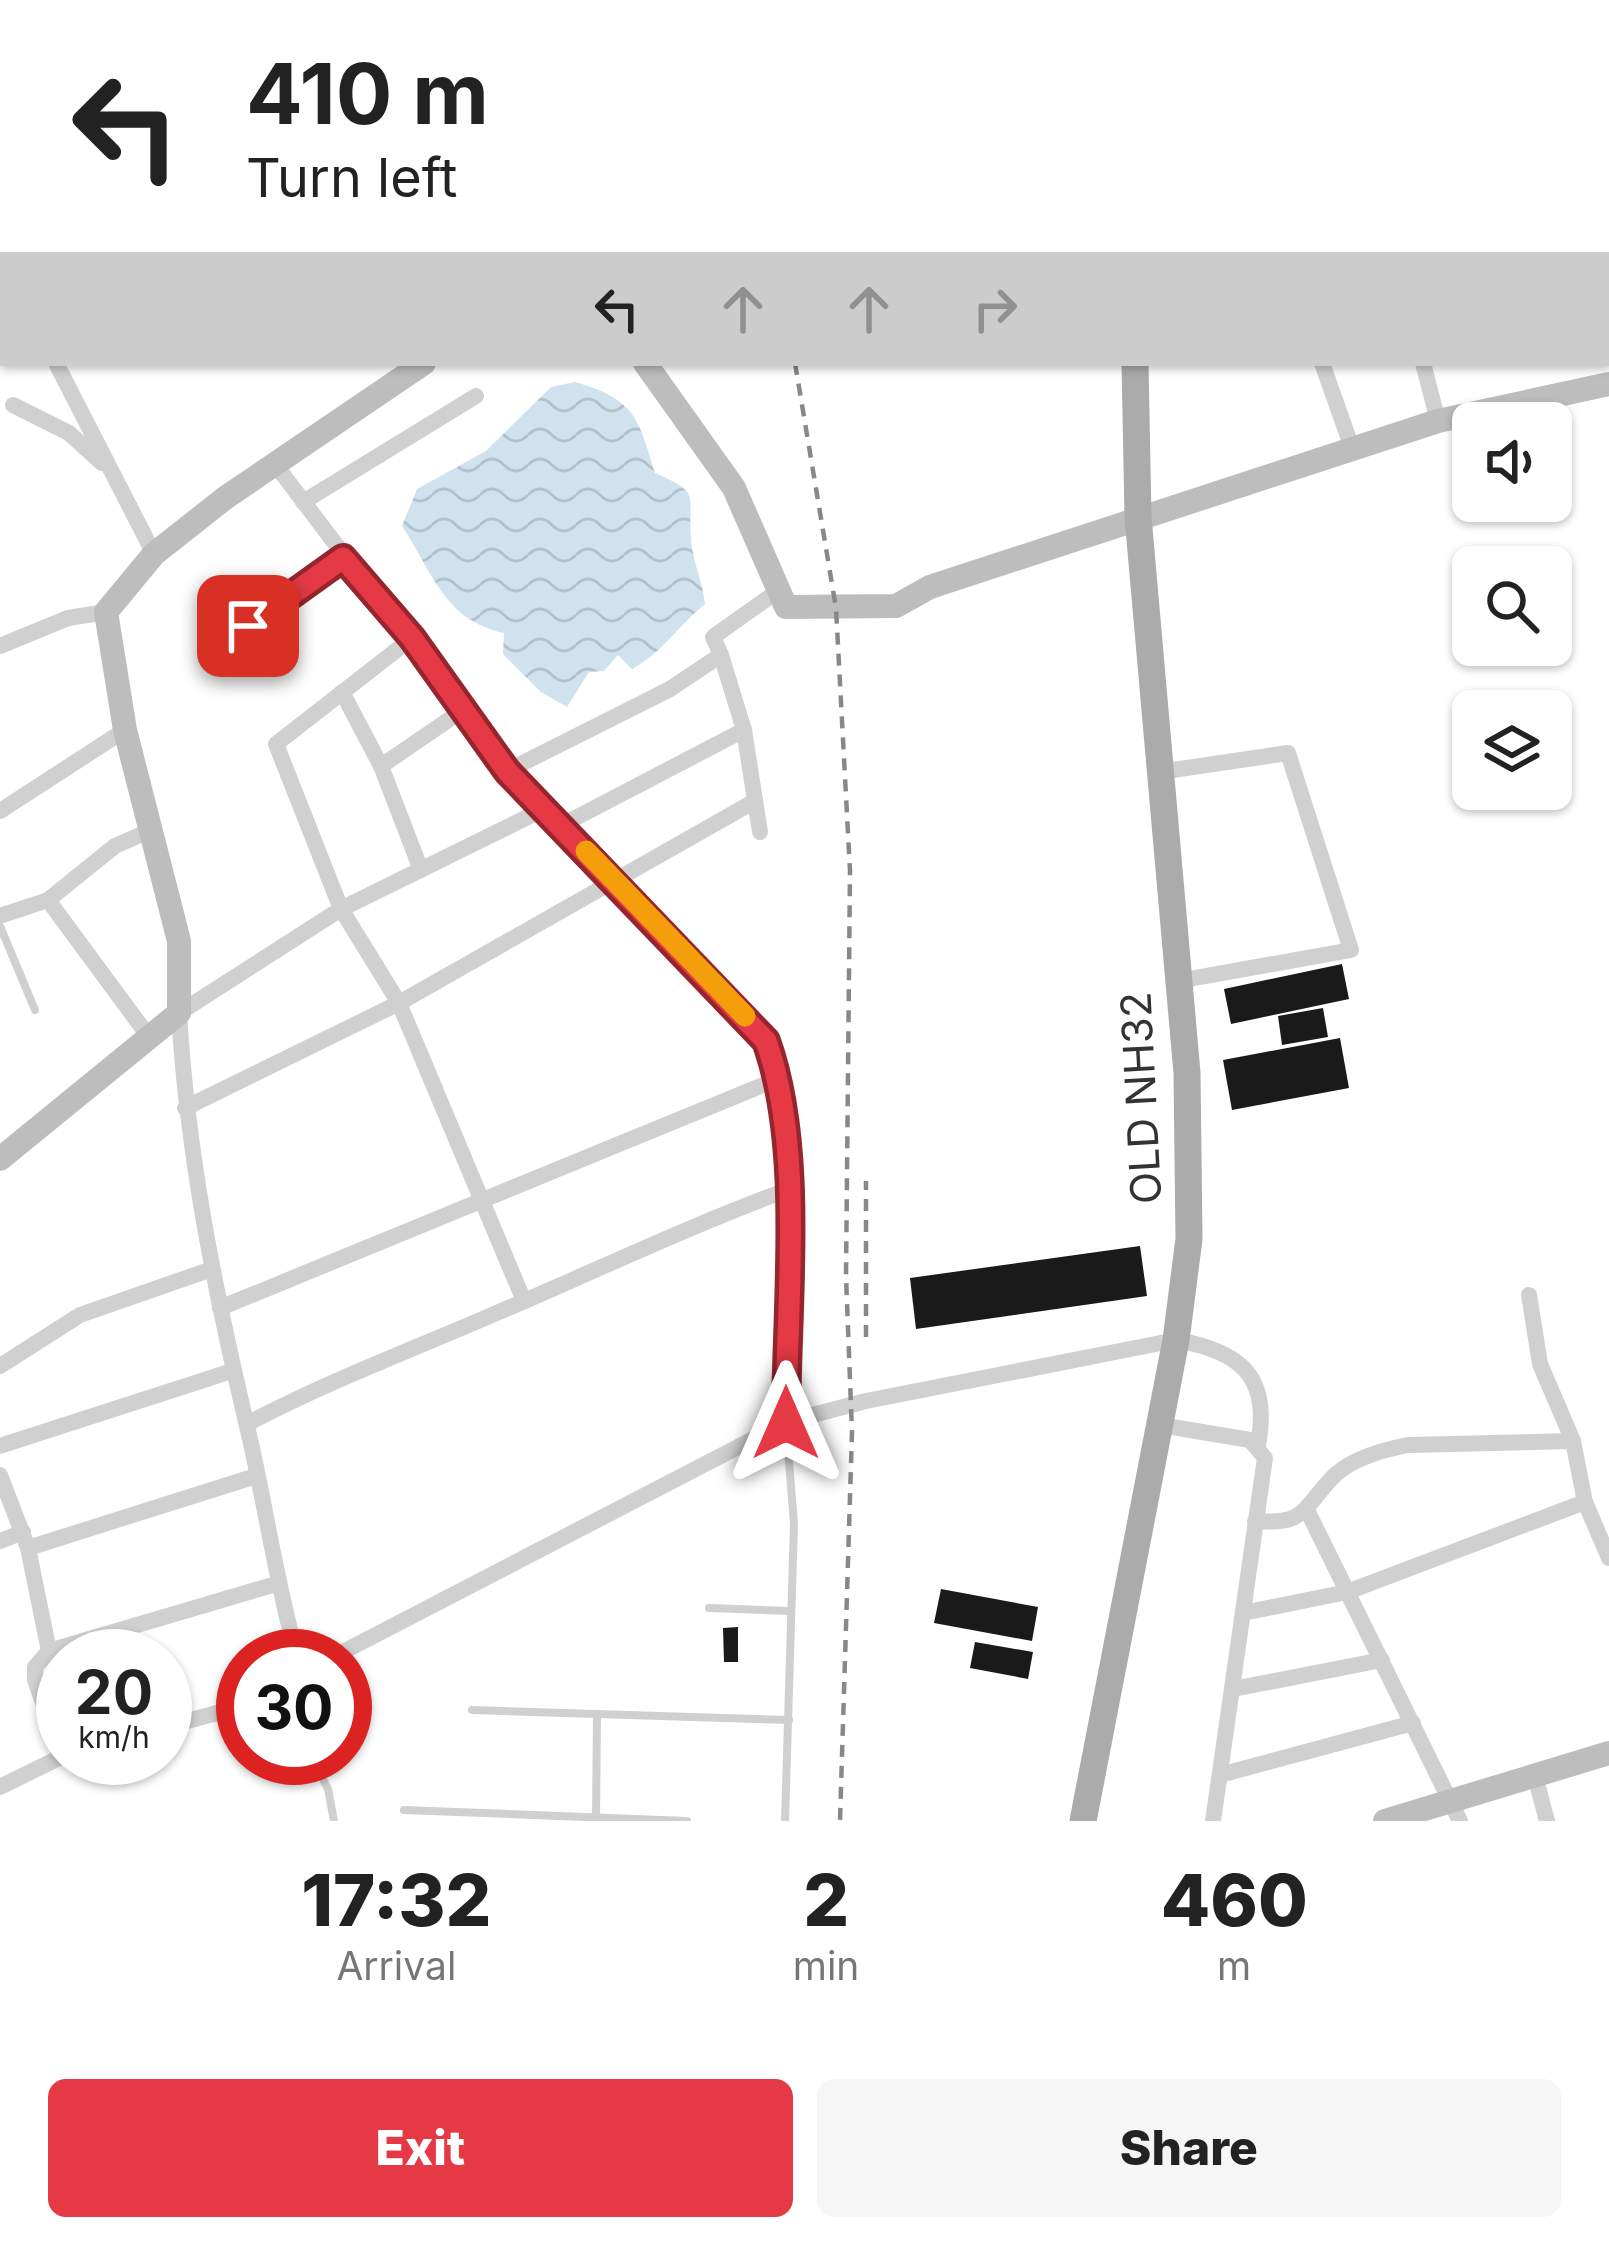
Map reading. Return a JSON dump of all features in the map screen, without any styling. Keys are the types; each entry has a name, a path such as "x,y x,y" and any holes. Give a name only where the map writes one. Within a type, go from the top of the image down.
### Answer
{"main road":[{"name":"OLD NH32","path":"1084,1821 1176,1340 1189,1239 1187,1073 1138,518 1135,366"}],"street":[{"path":"58,366 154,554"},
{"path":"0,646 68,618 106,612 154,554 420,366"},
{"path":"647,366 734,488 782,588 786,608 896,606 930,587 1438,421 1609,384"},
{"path":"1323,366 1352,448"},
{"path":"1424,366 1438,421"},
{"path":"303,502 476,396"},
{"path":"13,405 69,433 112,472"},
{"path":"275,464 343,558 412,638 460,712 507,771 766,1041 780,1078 787,1190 786,1423"},
{"path":"215,648 343,558"},
{"path":"760,832 744,730 712,637 782,588"},
{"path":"106,612 125,730 179,941 185,1108 232,1371 289,1629"},
{"path":"412,638 276,744 341,909 399,1003 524,1301"},
{"path":"507,771 670,689 722,656"},
{"path":"342,692 381,766 421,870"},
{"path":"381,766 460,712"},
{"path":"0,811 125,730"},
{"path":"562,825 744,730"},
{"path":"1160,772 1288,753 1351,950 1178,981"},
{"path":"185,1108 399,1003 755,802"},
{"path":"0,1159 179,1013 341,909 546,808"},
{"path":"0,916 48,900 98,857 151,830"},
{"path":"48,900 148,1037"},
{"path":"220,1308 780,1078"},
{"path":"247,1424 354,1371 705,1220 787,1190"},
{"path":"0,1366 80,1315 212,1269"},
{"path":"1528,1295 1540,1364 1573,1442 1585,1502 1609,1558"},
{"path":"372,1637 786,1423 866,1401 1176,1340 1222,1348 1243,1365 1264,1411 1258,1445 1265,1458 1213,1821"},
{"path":"0,1446 232,1371"},
{"path":"1160,1425 1258,1445"},
{"path":"1255,1521 1273,1522 1308,1512 1332,1478 1382,1450 1408,1444 1573,1442"},
{"path":"0,1474 26,1540 44,1629"},
{"path":"0,1541 26,1540 256,1476"},
{"path":"1243,1613 1347,1592 1585,1502"},
{"path":"1308,1512 1457,1811"},
{"path":"124,1629 276,1584"},
{"path":"1233,1688 1382,1660"},
{"path":"1220,1774 1413,1723"},
{"path":"1385,1821 1457,1811 1535,1776 1609,1753"},
{"path":"0,1787 36,1769"},
{"path":"1535,1776 1547,1821"}],"lane":[{"path":"0,926 35,1010"},
{"path":"785,1821 794,1524 786,1423"},
{"path":"709,1608 791,1611"},
{"path":"472,1710 789,1720"},
{"path":"596,1714 596,1819"},
{"path":"326,1785 334,1821"},
{"path":"404,1810 687,1821"}],"water":[{"path":"575,382 610,395 631,412 655,473 690,497 692,546 705,604 632,669 618,655 604,671 589,672 567,707 541,692 503,654 504,633 484,627 454,606 402,526 417,489 486,451 551,387"}],"building":[{"path":"1342,964 1349,999 1231,1024 1224,989"},
{"path":"1323,1008 1328,1037 1282,1045 1278,1016"},
{"path":"1340,1038 1349,1088 1232,1110 1223,1060"},
{"path":"1140,1246 1147,1296 916,1329 910,1278"},
{"path":"941,1589 1038,1607 1032,1641 934,1623"},
{"path":"738,1627 738,1662 724,1662 723,1628"},
{"path":"975,1642 1033,1652 1028,1679 970,1668"}],"railway":[{"path":"796,366 836,608 850,871 846,1276 852,1432 840,1821"},
{"path":"866,1181 866,1337"}],"slow traffic":[{"path":"586,851 745,1016"}],"route":[{"path":"248,626 343,558 412,638 460,712 507,771 766,1041 780,1078 787,1130 786,1423"}]}
